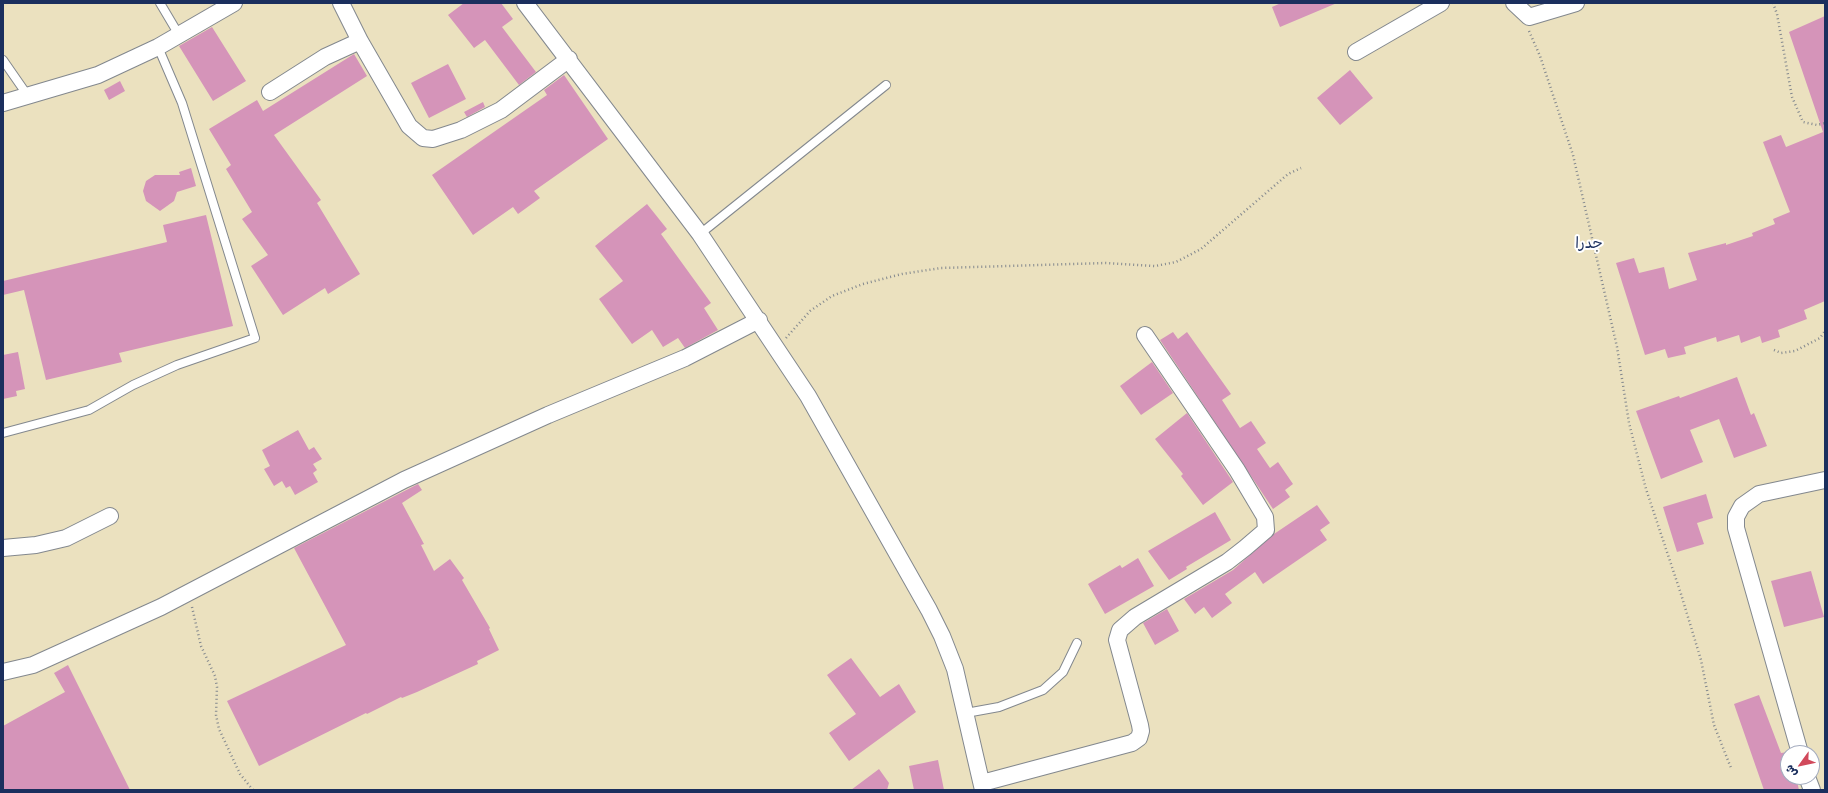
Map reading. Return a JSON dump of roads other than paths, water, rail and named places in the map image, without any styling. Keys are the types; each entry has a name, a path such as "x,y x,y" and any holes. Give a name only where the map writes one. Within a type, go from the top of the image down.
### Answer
{"street":[{"path":"3,103 98,75 158,47 234,3"},
{"path":"341,3 360,41 409,126 423,138 433,139 461,130 501,110 569,60"},
{"path":"525,3 700,234 759,320 808,396 929,610 955,669 983,787 1132,744 1139,738 1141,731 1117,640 1120,630 1135,617 1227,562 1266,530 1265,517 1237,470 1145,335"},
{"path":"1356,52 1441,3"},
{"path":"1517,5 1529,18 1576,3"},
{"path":"270,92 325,57 360,41"},
{"path":"3,672 33,665 161,608 404,480 548,415 685,358 759,320"},
{"path":"1798,745 1736,528 1736,517 1742,506 1759,494 1825,480"},
{"path":"3,548 36,545 66,538 110,516"}],"lane":[{"path":"160,3 179,34"},
{"path":"3,433 89,410 133,385 177,365 255,338 182,103 158,47"},
{"path":"3,60 28,96"},
{"path":"700,234 886,85"},
{"path":"966,713 999,707 1043,690 1063,672 1077,643"}],"district":[{"name":"جدرا","path":"1589,244"}]}
